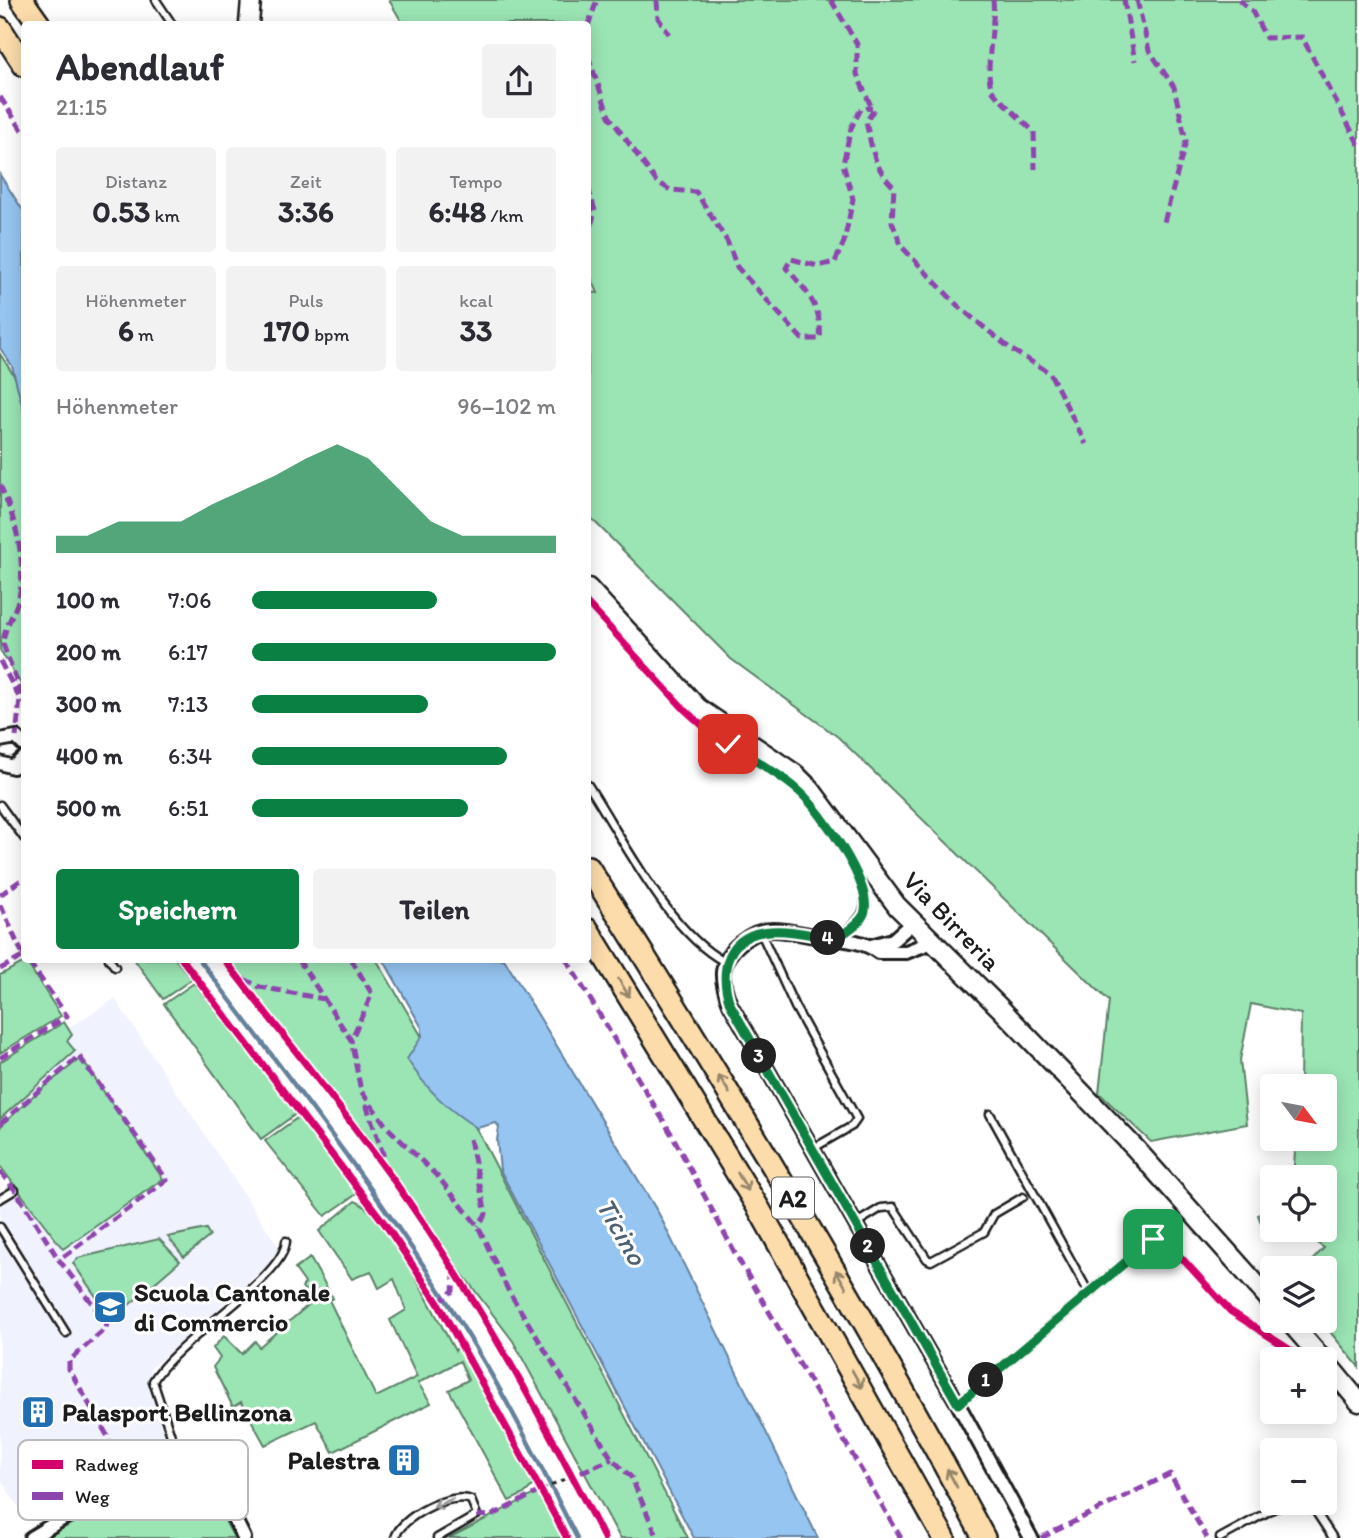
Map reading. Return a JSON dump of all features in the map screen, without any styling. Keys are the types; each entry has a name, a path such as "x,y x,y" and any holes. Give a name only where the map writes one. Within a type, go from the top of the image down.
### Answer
{"highway":[{"path":"22,0 37,21"},
{"path":"0,28 21,60"},
{"name":"A2","path":"591,872 784,1183 923,1424 984,1538"},
{"name":"A2","path":"591,935 759,1209 944,1538"}],"street":[{"path":"249,21 251,0"},
{"name":"Via Birreria","path":"591,591 698,708 802,780 912,923 1135,1148 1260,1289"},
{"path":"0,740 16,737 21,742"},
{"path":"0,763 13,767 21,760"},
{"path":"871,946 893,940 912,923"},
{"path":"932,942 906,951 878,951 871,946 836,939 774,930 761,932 743,942 725,962 723,982 730,1004 958,1404 1031,1538"},
{"path":"1300,1333 1312,1347"},
{"path":"1337,1376 1359,1402"},
{"path":"31,1538 61,1520"},
{"path":"235,1520 244,1538"}],"lane":[{"path":"156,0 170,21"},
{"path":"591,790 680,925 700,947 725,962"},
{"path":"0,804 21,834"},
{"path":"836,939 859,922 865,908 852,846"},
{"path":"761,932 794,1007 856,1114 855,1123 812,1149"},
{"path":"112,963 115,967"},
{"path":"990,1114 1089,1293"},
{"path":"0,1199 15,1190"},
{"path":"855,1224 881,1208 893,1207 927,1259 931,1261 984,1232 997,1212 1023,1197"},
{"path":"0,1227 66,1333"},
{"path":"958,1404 1153,1239"},
{"path":"172,1440 153,1381 163,1364 184,1344 269,1273 285,1252 286,1241"},
{"path":"395,1538 398,1527 407,1519 452,1498 471,1500 477,1515 437,1538"},
{"path":"1220,1538 1262,1515"},
{"path":"1318,1515 1333,1538"}],"path":[{"path":"544,1489 567,1478"}],"shaded area":[{"name":"Scuola Cantonale di Commercio","path":"115,999 282,1252 150,1369 176,1440 18,1440 18,1506 0,1478 0,1204 19,1192 0,1152 0,1070"}],"green space":[{"path":"389,0 1359,0 1359,1367 1331,1333 1337,1333 1337,1256 1316,1256 1324,1248 1315,1242 1337,1242 1337,1165 1294,1165 1295,1152 1337,1152 1337,1074 1300,1074 1301,1014 1251,1004 1240,1060 1247,1124 1151,1142 1099,1093 1109,1001 838,737 731,659 591,518 591,292 598,293 591,277 591,21 401,21"},
{"path":"0,354 21,386 21,684 0,650"},
{"path":"27,963 61,1016 0,1053 0,975"},
{"path":"137,963 178,963 192,979 163,999"},
{"path":"227,963 378,963 481,1137 688,1538 620,1538 513,1341"},
{"path":"194,983 297,1113 261,1139 164,1004"},
{"path":"64,1022 72,1035 67,1041 75,1051 0,1119 0,1062"},
{"path":"81,1058 163,1179 63,1249 0,1166 0,1127 35,1094"},
{"path":"300,1116 358,1193 325,1216 265,1141"},
{"path":"355,1201 381,1224 410,1268 455,1351 458,1346 534,1484 524,1494 509,1501 449,1390 468,1380 460,1361 418,1383 431,1403 333,1452 316,1421 265,1445 241,1402 233,1407 213,1367 220,1358 213,1348 224,1336 242,1354 255,1341 259,1347 313,1301 302,1287 305,1283 295,1269 310,1258 333,1298 329,1300 376,1397 417,1377 390,1320 406,1310 394,1279 379,1288 371,1271 352,1279 319,1231"},
{"path":"206,1229 210,1236 184,1257 168,1237"},
{"path":"159,1239 180,1261 121,1312 110,1317 73,1263 78,1258"},
{"path":"542,1490 566,1538 449,1538"},
{"path":"78,1520 224,1520 234,1538 46,1538"}],"water":[{"path":"0,175 21,207 21,401 12,366 0,348"},
{"name":"Ticino","path":"385,963 506,963 659,1214 818,1538 694,1538 500,1170 497,1140 499,1127 496,1123 477,1128 456,1113 438,1098 407,1059 422,1036 422,1028"}],"waterway":[{"path":"202,963 343,1151 445,1299 503,1396 577,1538"}],"marked path":[{"path":"590,21 597,0"},
{"path":"657,0 658,18 669,34"},
{"path":"831,0 857,44 857,74 873,111 866,122 870,141 882,173 894,187 892,222 902,247 959,307 1012,350 1050,373 1086,444"},
{"path":"993,0 989,63 991,86 994,93 1034,132 1035,169"},
{"path":"1124,0 1135,61"},
{"path":"1137,0 1149,50 1174,87 1186,141 1164,222"},
{"path":"1239,0 1252,11 1266,38 1302,37 1359,145"},
{"path":"591,65 609,116 656,181 670,190 696,192 727,241 737,267 802,339 820,339 819,318 812,300 786,268 791,259 818,266 835,262 844,242 853,199 843,164 851,128 861,109 872,108"},
{"path":"0,97 21,128"},
{"path":"591,197 595,211 591,226"},
{"path":"0,485 15,525 21,562"},
{"path":"21,583 3,644 21,693"},
{"path":"0,661 20,699 16,737"},
{"path":"0,895 21,880"},
{"path":"0,905 21,949"},
{"path":"0,969 21,958"},
{"path":"0,1058 67,1016 30,963"},
{"path":"301,963 351,1040 361,1091 387,1127 439,1178 478,1226 508,1290 612,1459 631,1477 658,1538"},
{"path":"351,1040 372,994 353,963"},
{"path":"568,963 672,1135 736,1255 901,1538"},
{"path":"244,979 260,987 324,999"},
{"path":"0,1124 79,1056 167,1180 59,1260"},
{"path":"366,1104 384,1157"},
{"path":"470,1139 486,1214 478,1226"},
{"path":"0,1172 15,1190 59,1260 107,1323 106,1328 69,1361 69,1369 110,1440"},
{"path":"438,1303 453,1291 454,1275"},
{"path":"567,1478 612,1459"},
{"path":"1041,1538 1170,1474 1207,1538"},
{"path":"477,1515 491,1516 542,1490"}],"cycle path":[{"path":"591,607 685,710 705,728 801,792 812,804 859,876"},
{"path":"185,963 385,1224 438,1303 567,1538"},
{"path":"227,963 372,1150 422,1221 531,1399 604,1538"},
{"path":"1153,1239 1168,1243 1230,1311 1286,1347"}],"place":[{"name":"Scuola Cantonale di Commercio","path":"110,1307"},
{"name":"Palasport Bellinzona","path":"38,1412"},
{"name":"Palestra","path":"404,1460"}],"route":[{"path":"728,744 784,779 813,804 859,876 865,908 859,922 836,939 774,930 749,937 730,954 723,968 723,982 730,1004 958,1404 1153,1239"}]}
